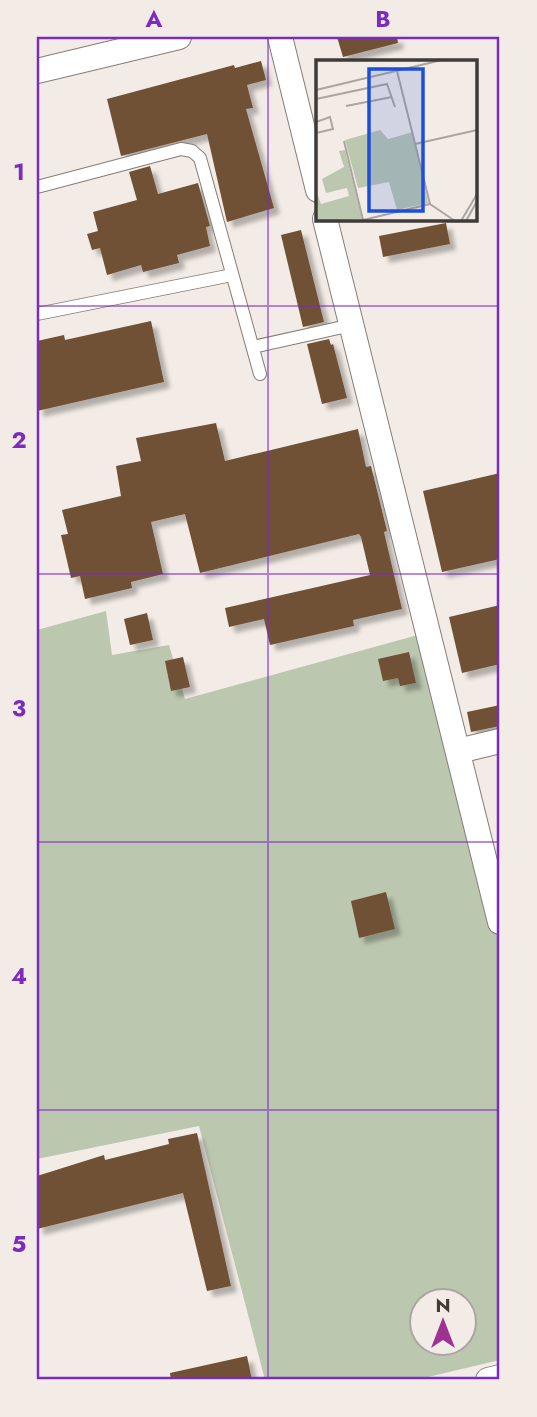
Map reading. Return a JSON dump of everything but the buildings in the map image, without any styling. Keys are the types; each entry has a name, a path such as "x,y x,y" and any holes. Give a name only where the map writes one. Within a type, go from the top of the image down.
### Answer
{"street":[{"path":"37,71 179,37"},
{"path":"280,37 316,182"},
{"path":"325,220 500,922"},
{"path":"458,751 500,741"},
{"path":"488,1380 500,1377"}],"lane":[{"path":"37,187 172,151 192,150 200,158 260,374"},
{"path":"37,314 232,275"},
{"path":"253,347 352,325"}],"green space":[{"path":"106,611 112,655 169,645 185,699 436,630 500,951 500,1360 415,1380 265,1380 199,1126 37,1159 37,630"}]}
